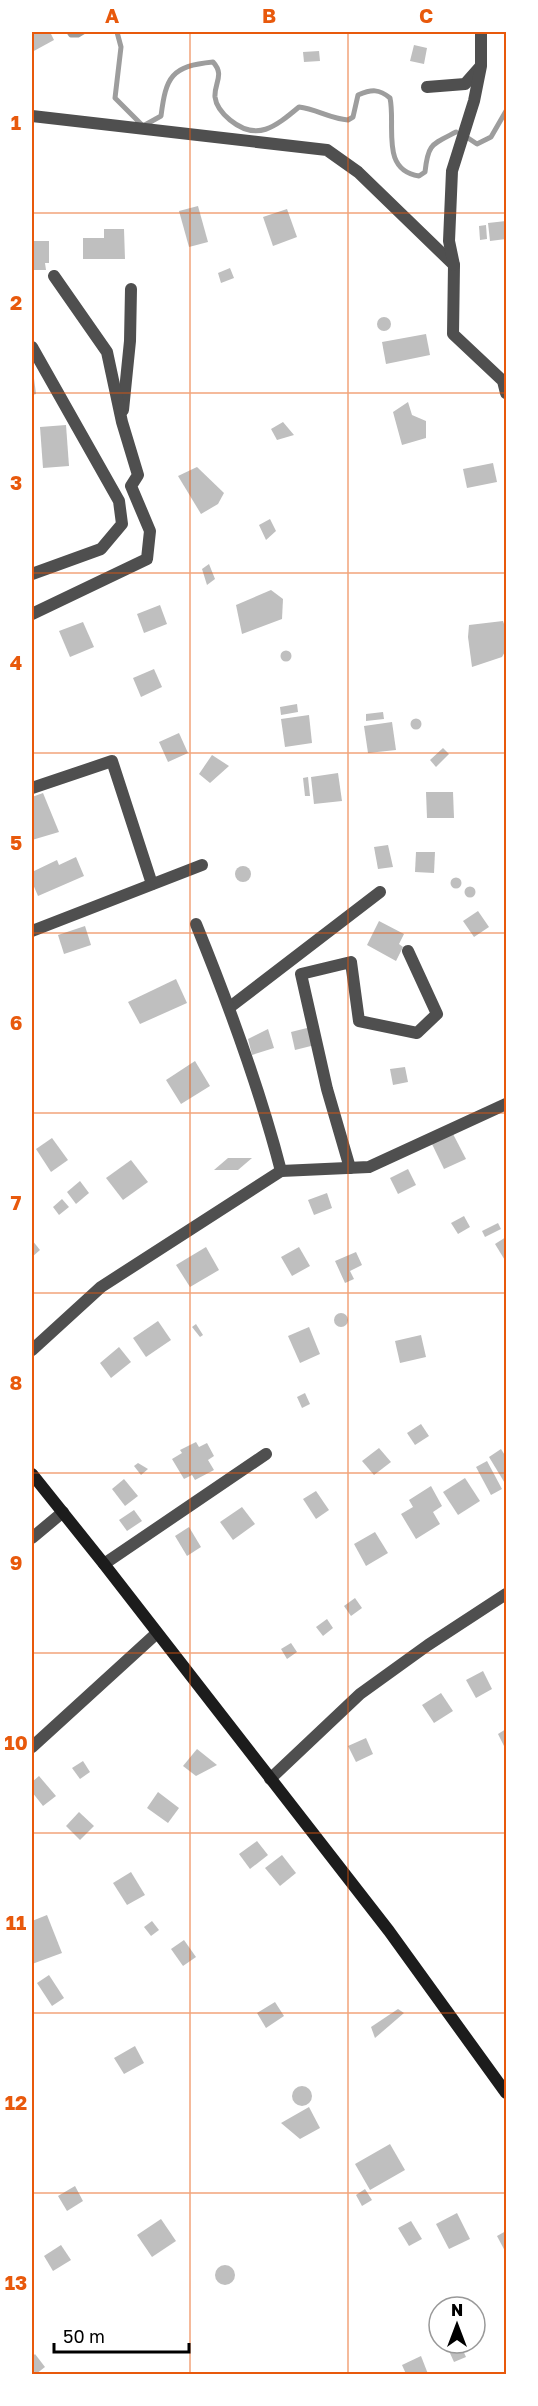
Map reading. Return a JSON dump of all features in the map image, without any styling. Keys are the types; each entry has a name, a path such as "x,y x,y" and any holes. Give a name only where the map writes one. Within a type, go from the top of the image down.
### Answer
{"main road":[{"path":"32,1474 389,1931 507,2093"}],"street":[{"path":"481,32 481,66 474,101 452,171 449,241 454,264 453,334 503,381 507,393"},
{"path":"427,87 465,84 481,66"},
{"path":"32,116 327,150 358,172 454,264"},
{"path":"32,614 147,559 150,531 130,486 138,475 122,422 107,352 54,276"},
{"path":"122,422 130,341 131,289"},
{"path":"32,347 119,501 122,524 101,549 32,574"},
{"path":"32,788 112,761 152,884"},
{"path":"32,931 202,865"},
{"path":"230,1007 380,892"},
{"path":"196,924 230,1007 267,1117 281,1171"},
{"path":"350,1168 327,1089 302,974 351,962 359,1021 417,1033 437,1014 408,951"},
{"path":"32,1350 101,1287 281,1171 369,1167 507,1104"},
{"path":"104,1564 266,1454"},
{"path":"32,1538 63,1512"},
{"path":"270,1779 360,1694 428,1645 507,1594"},
{"path":"32,1747 157,1633"}],"building":[{"path":"32,32 50,32 54,40 32,52"},
{"path":"414,45 427,48 424,64 410,61"},
{"path":"319,51 320,61 304,62 303,52"},
{"path":"198,206 208,242 189,247 179,211"},
{"path":"287,209 297,237 273,246 263,217"},
{"path":"506,221 506,239 490,241 488,223"},
{"path":"486,225 487,239 480,240 479,226"},
{"path":"104,229 124,229 125,259 83,259 83,238 104,238"},
{"path":"32,241 49,241 49,263 45,263 46,270 32,270"},
{"path":"230,268 234,278 221,283 218,273"},
{"path":"381,317 387,317 391,324 387,331 381,331 377,327 377,321"},
{"path":"426,334 430,355 386,364 382,342"},
{"path":"32,363 36,394 32,395"},
{"path":"408,402 412,415 426,421 426,438 402,445 393,412"},
{"path":"283,422 294,435 277,440 271,429"},
{"path":"66,425 69,466 43,468 40,427"},
{"path":"493,463 497,482 467,488 463,469"},
{"path":"197,467 224,493 218,504 201,514 178,476"},
{"path":"270,519 276,531 266,540 259,525"},
{"path":"209,564 215,579 207,585 202,569"},
{"path":"271,590 283,599 282,619 242,634 236,605"},
{"path":"160,605 167,624 144,633 137,614"},
{"path":"503,621 506,630 506,650 502,657 472,667 468,637 469,625"},
{"path":"83,622 94,647 70,657 59,631"},
{"path":"286,651 290,652 290,660 286,661 282,660 281,656 282,652"},
{"path":"154,669 162,687 141,697 133,678"},
{"path":"297,704 298,712 281,715 280,707"},
{"path":"383,712 384,719 366,721 366,714"},
{"path":"309,715 312,743 285,747 281,719"},
{"path":"416,719 420,720 420,728 416,729 412,728 411,724 412,720"},
{"path":"392,722 396,750 368,753 364,726"},
{"path":"179,733 188,753 168,762 159,742"},
{"path":"443,748 449,754 436,767 430,760"},
{"path":"212,755 229,766 210,783 199,774"},
{"path":"338,773 342,801 314,804 311,777"},
{"path":"308,777 310,796 305,796 303,778"},
{"path":"426,792 453,792 454,818 427,818"},
{"path":"43,793 59,832 32,840 32,797"},
{"path":"388,845 393,867 378,869 374,847"},
{"path":"416,852 435,852 434,873 415,872"},
{"path":"76,857 84,876 38,896 32,882 32,872 57,860 59,865"},
{"path":"243,866 251,874 243,882 235,874"},
{"path":"456,878 460,879 460,887 456,888 452,887 451,883 452,879"},
{"path":"470,887 474,888 474,896 470,897 466,896 465,892 466,888"},
{"path":"478,911 489,927 474,937 463,921"},
{"path":"379,921 404,934 399,944 403,947 396,961 367,945"},
{"path":"85,926 91,945 64,954 58,935"},
{"path":"176,979 187,1003 140,1024 128,1002"},
{"path":"311,1027 315,1045 295,1050 291,1032"},
{"path":"268,1029 274,1048 252,1055 248,1039"},
{"path":"195,1061 210,1086 181,1104 166,1080"},
{"path":"405,1067 408,1082 393,1085 390,1069"},
{"path":"452,1132 466,1159 444,1169 431,1142"},
{"path":"52,1138 68,1160 51,1172 36,1149"},
{"path":"228,1158 252,1158 238,1170 214,1170"},
{"path":"131,1160 148,1182 123,1200 106,1178"},
{"path":"408,1169 416,1185 398,1194 390,1178"},
{"path":"80,1181 89,1193 76,1204 67,1192"},
{"path":"327,1193 332,1208 314,1215 308,1200"},
{"path":"62,1199 69,1207 59,1215 53,1207"},
{"path":"464,1216 470,1227 458,1234 451,1223"},
{"path":"498,1223 501,1229 485,1237 482,1231"},
{"path":"506,1237 506,1262 495,1244"},
{"path":"32,1240 40,1250 32,1257"},
{"path":"206,1247 219,1270 190,1287 176,1265"},
{"path":"299,1247 310,1266 292,1276 281,1257"},
{"path":"356,1252 362,1265 350,1271 354,1279 345,1283 335,1261"},
{"path":"338,1313 344,1313 348,1320 344,1327 338,1327 334,1323 334,1317"},
{"path":"158,1321 171,1340 146,1357 133,1338"},
{"path":"196,1324 203,1335 200,1337 192,1327"},
{"path":"309,1327 320,1354 300,1363 288,1336"},
{"path":"421,1335 426,1357 400,1363 395,1341"},
{"path":"119,1347 131,1362 111,1378 100,1363"},
{"path":"305,1393 310,1404 302,1408 297,1397"},
{"path":"421,1424 429,1436 415,1445 407,1433"},
{"path":"196,1442 199,1447 207,1443 214,1456 208,1460 214,1470 195,1480 192,1475 184,1479 172,1459 182,1453 180,1450"},
{"path":"379,1448 391,1462 374,1475 362,1461"},
{"path":"501,1449 506,1457 506,1485 489,1457"},
{"path":"487,1461 502,1489 491,1495 476,1467"},
{"path":"138,1463 148,1469 141,1475 134,1466"},
{"path":"465,1478 480,1501 458,1515 443,1492"},
{"path":"124,1479 138,1496 125,1506 112,1489"},
{"path":"431,1486 442,1506 433,1512 440,1524 416,1539 401,1514 413,1507 409,1500"},
{"path":"316,1491 329,1510 316,1519 303,1499"},
{"path":"242,1507 255,1524 233,1540 220,1522"},
{"path":"134,1510 142,1521 127,1531 119,1520"},
{"path":"189,1527 201,1547 187,1556 175,1536"},
{"path":"375,1532 388,1553 366,1566 354,1544"},
{"path":"355,1598 362,1608 351,1616 344,1606"},
{"path":"327,1619 333,1628 323,1636 316,1627"},
{"path":"291,1643 297,1652 287,1659 281,1649"},
{"path":"483,1671 492,1689 476,1698 466,1680"},
{"path":"441,1693 453,1711 434,1723 422,1705"},
{"path":"506,1729 506,1750 498,1734"},
{"path":"366,1738 373,1754 356,1762 348,1746"},
{"path":"197,1749 217,1765 196,1776 183,1766"},
{"path":"83,1761 90,1772 80,1779 72,1768"},
{"path":"39,1776 56,1796 43,1806 32,1792 32,1782"},
{"path":"158,1792 179,1808 168,1823 147,1808"},
{"path":"79,1812 94,1826 80,1840 66,1826"},
{"path":"257,1841 268,1855 250,1869 239,1854"},
{"path":"282,1855 296,1873 280,1886 265,1868"},
{"path":"131,1872 145,1895 127,1905 113,1883"},
{"path":"47,1915 62,1953 32,1964 32,1921"},
{"path":"152,1921 159,1930 151,1936 144,1927"},
{"path":"184,1940 196,1957 183,1966 171,1949"},
{"path":"49,1975 64,1998 52,2006 37,1983"},
{"path":"275,2002 284,2016 266,2028 257,2013"},
{"path":"398,2009 404,2013 375,2038 371,2027"},
{"path":"135,2046 144,2063 124,2074 114,2058"},
{"path":"302,2086 309,2089 312,2096 309,2103 302,2106 295,2103 292,2096 295,2089"},
{"path":"309,2107 320,2128 300,2139 281,2123"},
{"path":"390,2144 405,2170 370,2190 355,2164"},
{"path":"75,2186 83,2201 67,2211 58,2196"},
{"path":"365,2189 372,2200 362,2206 356,2195"},
{"path":"457,2213 470,2239 449,2249 436,2224"},
{"path":"161,2219 176,2241 152,2257 137,2235"},
{"path":"411,2221 422,2239 409,2246 398,2228"},
{"path":"506,2231 506,2253 497,2236"},
{"path":"61,2245 71,2260 53,2271 44,2256"},
{"path":"225,2265 232,2268 235,2275 232,2282 225,2285 218,2282 215,2275 218,2268"},
{"path":"35,2354 45,2367 36,2374 32,2369 32,2357"},
{"path":"451,2355 465,2355 466,2357 454,2362"},
{"path":"421,2356 428,2374 406,2374 402,2365"}],"waterway":[{"path":"69,32 71,35 83,32"},
{"path":"117,32 121,47 115,98 143,126 161,116 165,92 173,76 188,67 213,62 219,75 215,92 219,107 230,120 249,130 257,131 274,126 299,107 348,120 353,117 358,95 371,91 379,92 390,98 394,156 407,172 419,176 425,172 432,146 456,132"},
{"path":"465,136 477,144 491,137 506,111"}]}
